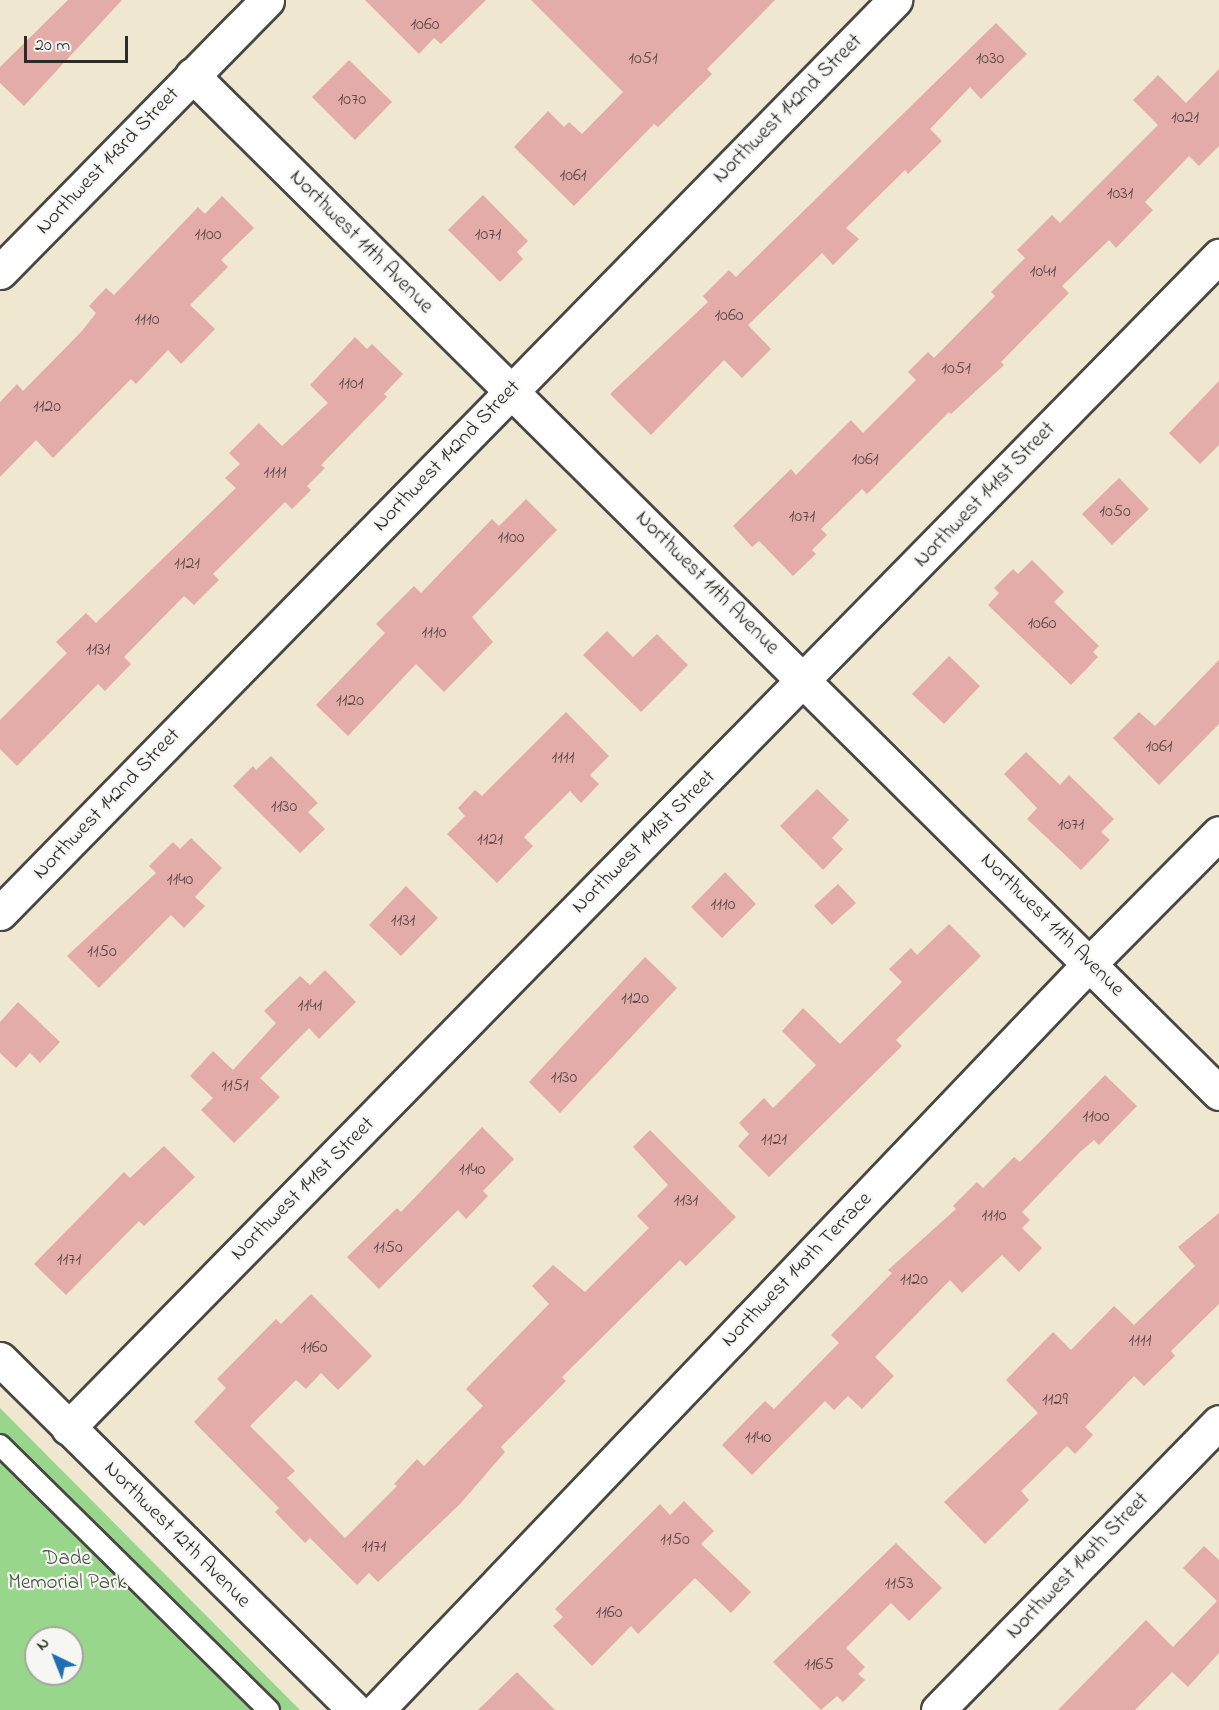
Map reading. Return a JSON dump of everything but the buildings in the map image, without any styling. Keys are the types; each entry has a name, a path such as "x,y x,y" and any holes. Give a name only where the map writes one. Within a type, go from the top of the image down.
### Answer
{"street":[{"name":"Northwest 143rd Street","path":"0,272 267,0"},
{"name":"Northwest 142nd Street","path":"0,913 895,0"},
{"name":"Northwest 11th Avenue","path":"192,75 1090,963 1219,1094"},
{"name":"Northwest 141st Street","path":"68,1428 1219,256"},
{"name":"Northwest 140th Terrace","path":"377,1710 1090,963 1219,833"},
{"name":"Northwest 12th Avenue","path":"0,1359 355,1710"},
{"name":"Northwest 140th Street","path":"938,1710 1219,1422"}],"lane":[{"path":"0,1445 269,1710"}],"green space":[{"name":"Dade Memorial Park","path":"0,1408 300,1710 0,1710"}]}
